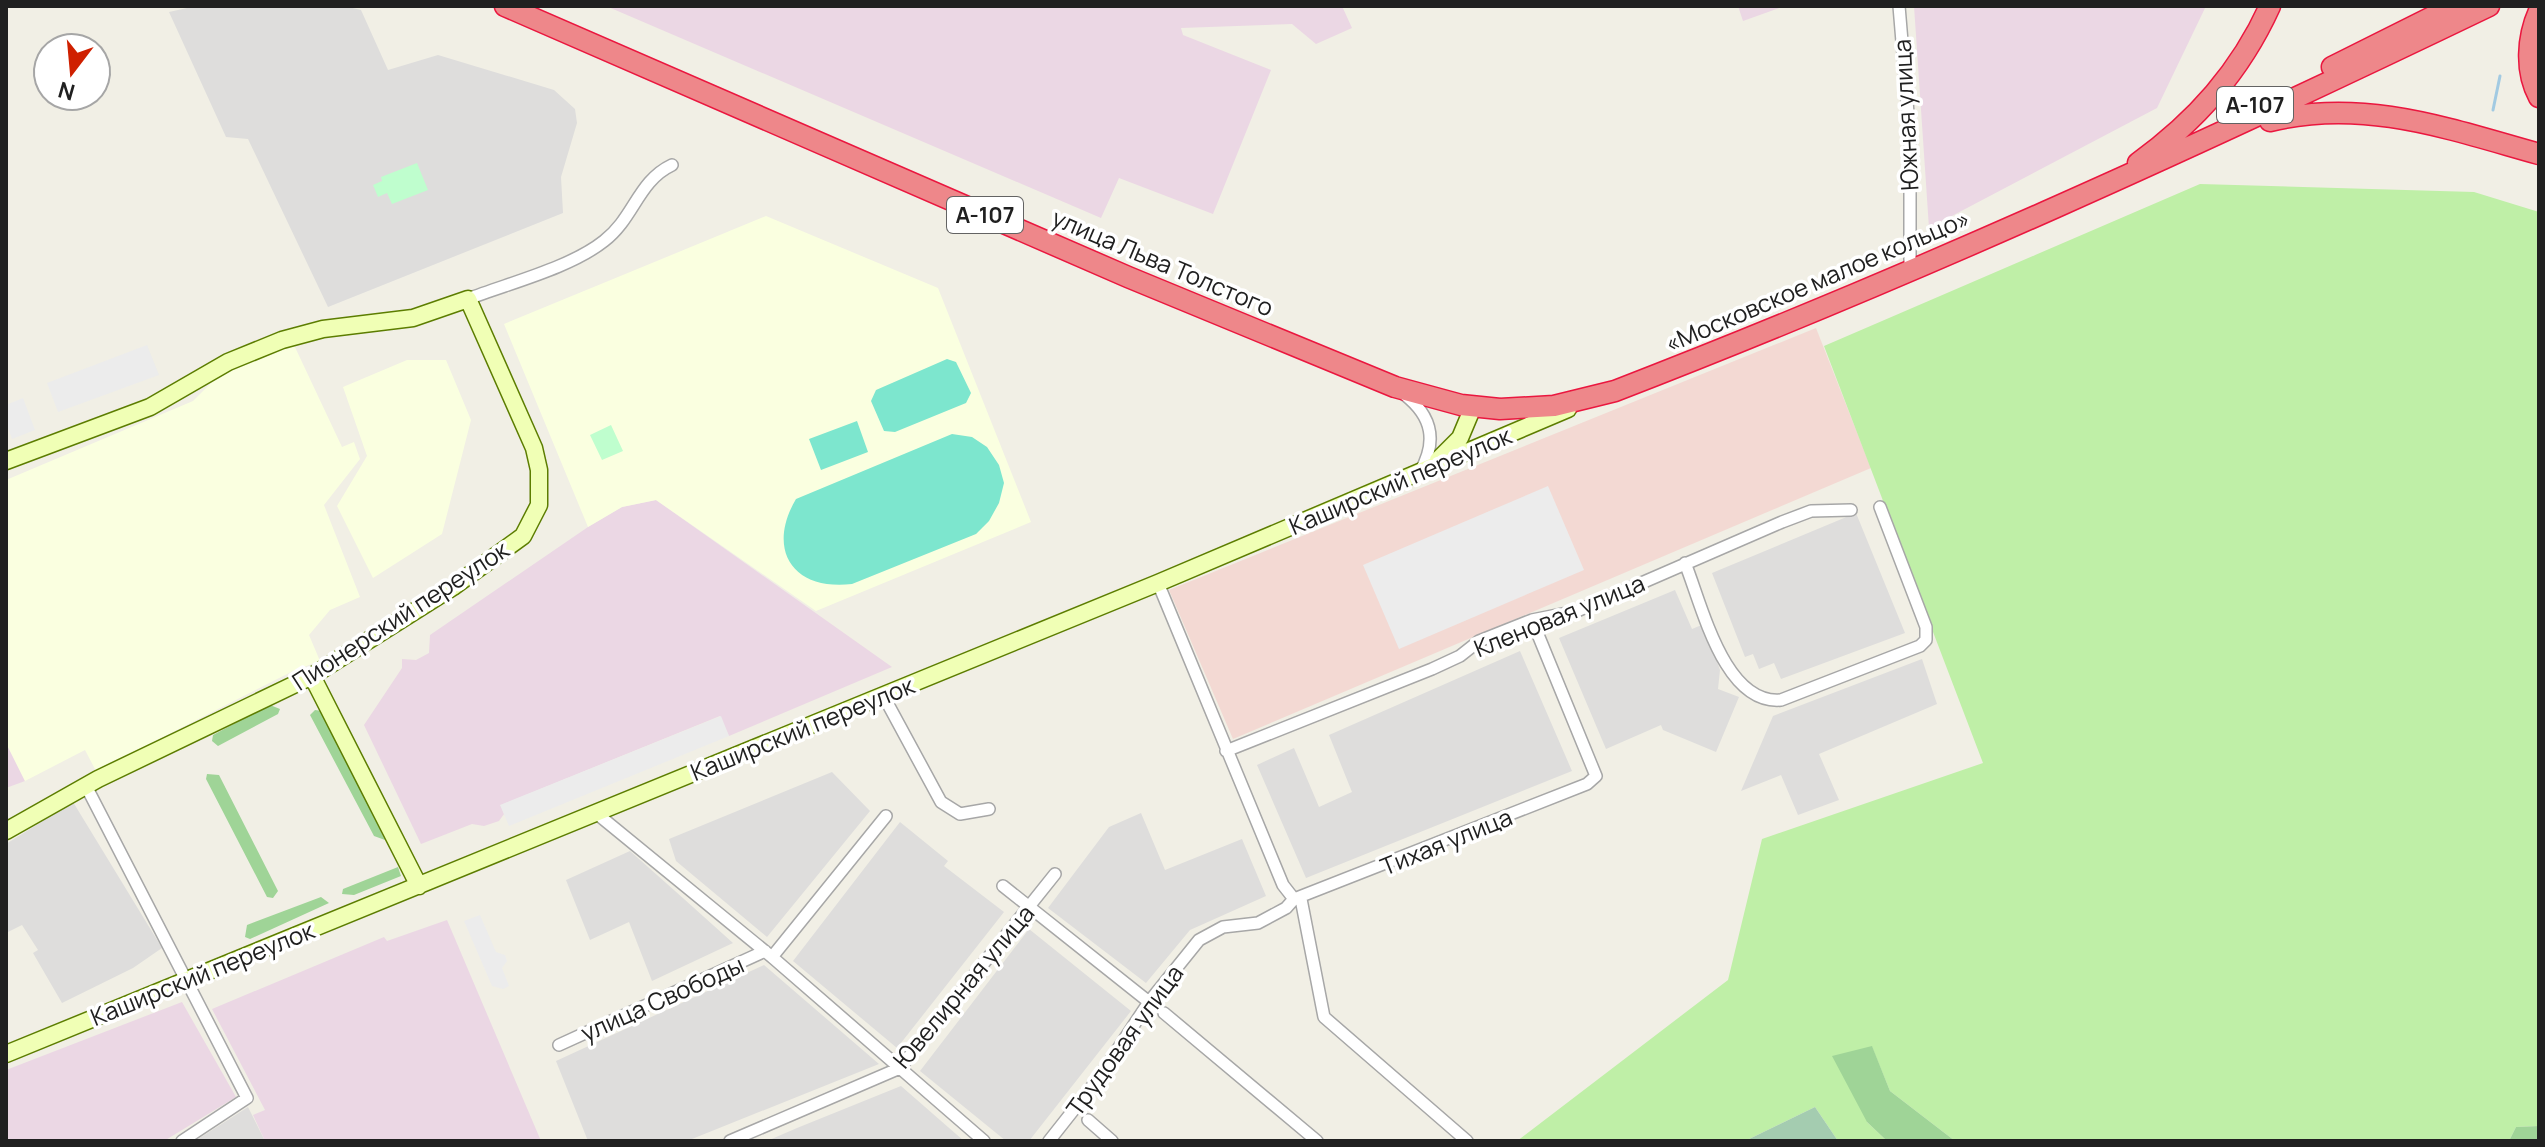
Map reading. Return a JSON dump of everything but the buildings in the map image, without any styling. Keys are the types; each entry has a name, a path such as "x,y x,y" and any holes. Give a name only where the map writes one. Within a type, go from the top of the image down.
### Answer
{"highway":[{"name":"улица Льва Толстого","path":"505,6 1128,277 1395,387 1473,407 1536,408 1595,397"},
{"path":"2129,169 2181,128 2224,86 2252,43 2270,6"},
{"name":"«Московское малое кольцо»","path":"2057,206 2454,6"},
{"name":"«Московское малое кольцо»","path":"1595,397 1910,273 2224,134 2489,6"},
{"path":"2539,11 2529,54 2534,87 2539,97"},
{"path":"2224,134 2293,115 2369,112 2424,122 2539,154"}],"main road":[{"path":"6,461 150,407 208,372 282,340 323,329 413,318 468,299"},
{"name":"Пионерский переулок","path":"6,831 86,786 312,676 523,536 535,517 541,483 534,448 468,299"},
{"name":"Каширский переулок","path":"6,1054 184,978 419,886 1158,583 1595,397"},
{"path":"1420,472 1460,438 1473,407"},
{"path":"312,676 419,886"}],"street":[{"name":"Южная улица","path":"1899,6 1910,137 1910,273"},
{"path":"468,299 593,249 620,227 652,176 672,165"},
{"path":"1395,387 1422,411 1429,424 1430,451 1420,472"},
{"path":"1685,563 1735,680 1757,699 1781,700 1920,646 1926,640 1926,627 1880,507"},
{"name":"Кленовая улица","path":"1226,751 1432,669 1460,656 1479,641 1532,620 1577,611 1811,511 1851,510"},
{"path":"1158,583 1283,885 1298,899 1324,1017 1467,1141"},
{"name":"Тихая улица","path":"1199,940 1223,927 1258,923 1298,899 1587,784 1596,776 1532,620"},
{"path":"883,695 941,802 960,814 989,809"},
{"path":"86,786 247,1098 182,1141"},
{"path":"596,813 769,954 984,1141"},
{"name":"улица Свободы","path":"559,1045 769,954 886,816"},
{"name":"Ювелирная улица","path":"730,1141 900,1068 1055,874"},
{"path":"1003,886 1149,1002"},
{"name":"Трудовая улица","path":"1049,1141 1098,1079 1149,1002 1199,940"},
{"path":"1164,1013 1317,1141"},
{"path":"1088,1120 1112,1141"}],"shaded area":[{"path":"196,6 344,6 361,10 388,70 438,55 554,90 575,109 577,123 561,177 563,213 328,307 248,139 226,137 169,12"},
{"path":"606,6 1342,6 1352,28 1316,44 1292,24 1181,28 1183,35 1271,70 1213,214 1119,178 1101,218"},
{"path":"1738,6 1785,6 1743,21"},
{"path":"1914,6 2206,6 2157,108 1929,228"},
{"path":"766,216 938,288 1031,522 816,611 656,500 622,507 588,527 504,324"},
{"path":"1816,328 1871,468 1233,739 1169,590"},
{"path":"147,345 159,375 58,412 47,383"},
{"path":"294,345 342,447 354,442 360,459 324,505 360,597 330,610 309,635 320,661 293,671 96,771 85,750 25,781 6,743 6,480 193,401 219,375 257,356"},
{"path":"407,360 446,360 471,420 442,534 373,578 337,506 367,456 343,387"},
{"path":"23,398 35,430 12,439 6,422 6,405"},
{"path":"1548,486 1584,570 1399,649 1363,565"},
{"path":"656,500 892,667 729,736 720,716 501,805 504,814 499,821 484,826 472,824 421,844 364,725 402,668 402,659 416,660 429,653 430,635 588,527 622,507"},
{"path":"1856,513 1905,633 1781,679 1774,663 1759,669 1753,654 1745,657 1712,573"},
{"path":"1675,590 1692,629 1704,624 1720,670 1718,689 1739,697 1716,752 1663,730 1661,725 1606,749 1559,638"},
{"path":"1520,651 1572,771 1306,878 1257,765 1294,748 1319,807 1352,792 1329,735"},
{"path":"1922,659 1937,704 1819,754 1839,800 1798,815 1781,775 1741,791 1773,716"},
{"path":"721,716 729,736 509,826 500,805"},
{"path":"6,743 25,781 6,788"},
{"path":"832,772 870,811 767,937 676,861 669,839"},
{"path":"73,802 162,948 133,968 62,1003 33,953 38,950 22,925 6,933 6,844"},
{"path":"1141,813 1165,870 1242,839 1266,896 1190,930 1146,983 1048,908 1109,827"},
{"path":"900,822 948,861 944,866 1004,912 897,1048 793,961"},
{"path":"630,851 733,943 652,981 629,922 590,940 566,880"},
{"path":"480,915 496,952 505,955 507,961 502,968 509,986 503,989 492,986 464,921"},
{"path":"447,920 541,1141 265,1141 253,1115 265,1110 212,1009 384,937 387,941"},
{"path":"1029,929 1131,1011 1029,1141 1006,1141 920,1071"},
{"path":"764,965 879,1064 687,1141 588,1141 556,1061"},
{"path":"182,1002 236,1097 164,1141 6,1141 6,1070"},
{"path":"901,1086 964,1141 767,1141 797,1128"},
{"path":"248,1107 265,1141 195,1141"},
{"path":"1815,1107 1838,1141 1745,1141"}],"green space":[{"path":"417,163 428,190 392,204 387,193 378,197 373,185 382,181 381,177"},
{"path":"2200,184 2474,192 2539,212 2539,1126 2516,1127 2509,1141 1955,1141 1890,1091 1872,1047 1867,1122 1887,1141 1838,1141 1815,1107 1745,1141 1517,1141 1728,980 1762,839 1983,763 1824,346"},
{"path":"947,359 956,362 971,393 966,403 895,432 884,431 871,401 876,390"},
{"path":"857,421 868,452 821,470 809,439"},
{"path":"611,425 623,451 602,460 590,435"},
{"path":"952,434 972,437 987,447 999,465 1004,483 999,503 989,521 976,534 852,584 814,581 800,574 785,550 784,535 787,518 796,499"},
{"path":"270,705 280,709 278,714 218,746 212,741 213,735"},
{"path":"315,710 322,711 385,840 374,836 310,715"},
{"path":"207,774 219,775 278,891 273,898 267,897 206,779"},
{"path":"398,867 401,876 354,895 342,894 343,889"},
{"path":"321,897 329,903 250,939 245,937 247,925"},
{"path":"1872,1046 1890,1091 1955,1141 1887,1141 1867,1122 1832,1056"},
{"path":"2539,1126 2539,1141 2509,1141 2516,1127"}],"waterway":[{"path":"2493,110 2500,76"}]}
